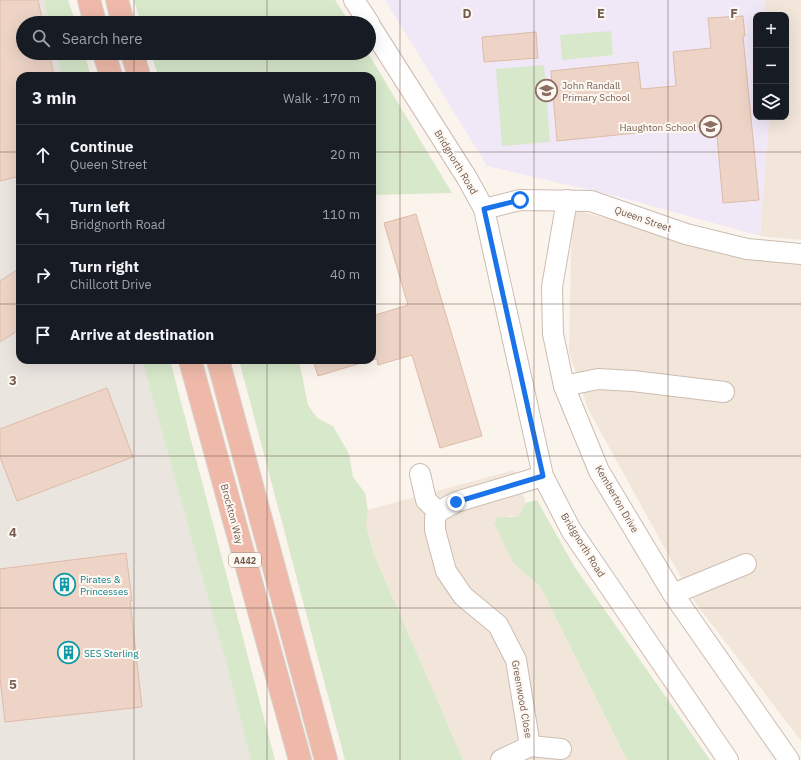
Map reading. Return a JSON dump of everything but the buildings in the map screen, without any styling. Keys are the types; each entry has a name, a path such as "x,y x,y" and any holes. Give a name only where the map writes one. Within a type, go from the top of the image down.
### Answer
{"highway":[{"path":"89,0 93,16"},
{"path":"117,0 122,16"},
{"path":"106,60 110,72"},
{"path":"134,60 138,72"},
{"name":"Brockton Way","path":"191,364 300,760"},
{"name":"A442","path":"219,364 326,760"}],"street":[{"name":"Bridgnorth Road","path":"354,0 364,16"},
{"name":"Bridgnorth Road","path":"376,34 467,178 484,209 543,476 571,530 725,756"},
{"name":"Queen Street","path":"484,209 520,200 590,201 686,234 747,249 801,254"},
{"name":"Kemberton Drive","path":"567,200 552,287 553,334 564,386 598,471 673,594 790,760"},
{"path":"564,386 598,379 633,381 724,392"},
{"path":"420,474 426,500 438,512 456,502 543,476"},
{"name":"Greenwood Close","path":"438,512 435,518 435,530 446,571 463,596 498,625 516,660 530,746"},
{"path":"673,594 746,564"},
{"path":"501,760 530,746 562,749"}],"shaded area":[{"path":"0,0 44,0 47,16 16,16 16,60 58,60 61,72 16,72 16,364 143,364 233,688 251,760 0,760"},
{"path":"385,0 764,0 766,12 753,12 753,120 769,120 760,236 616,196 487,166"},
{"path":"764,0 801,0 801,240 760,236 769,120 789,120 789,12 766,12"},
{"path":"572,209 745,256 801,263 801,741 694,601 588,409 569,352"},
{"path":"514,470 526,503 518,517 508,516 514,564 540,586 627,760 463,760 373,552 366,525 368,510"}],"green space":[{"path":"44,0 68,0 74,16 47,16"},
{"path":"134,0 335,0 345,16 139,16"},
{"path":"611,31 613,55 562,60 560,35"},
{"path":"58,60 86,60 90,72 61,72"},
{"path":"153,60 372,60 452,193 376,195 376,72 157,72"},
{"path":"544,65 550,142 502,146 496,69"},
{"path":"143,364 171,364 275,760 251,760 233,688"},
{"path":"240,364 300,364 308,405 317,418 333,426 349,454 353,477 365,493 368,510 366,525 373,552 463,760 345,760"},
{"path":"537,500 574,566 710,760 627,760 540,586 514,564 494,523 498,517 518,517 526,503"}],"place":[{"name":"John Randall Primary School","path":"546,91"},
{"name":"Haughton School","path":"711,127"},
{"name":"Pirates & Princesses","path":"65,585"},
{"name":"SES Sterling","path":"68,653"}],"route":[{"path":"456,502 543,476 484,209 520,200"}]}
